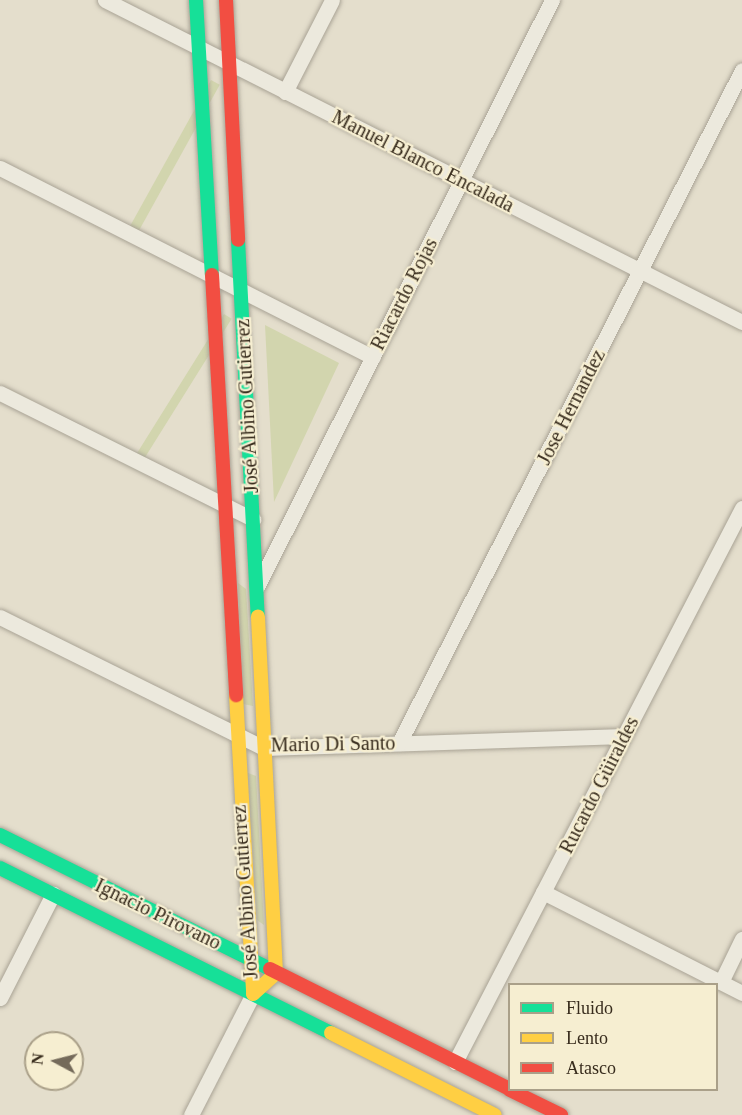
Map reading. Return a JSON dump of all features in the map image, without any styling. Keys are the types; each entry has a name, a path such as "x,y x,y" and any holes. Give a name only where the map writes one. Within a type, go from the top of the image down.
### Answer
{"street":[{"name":"Manuel Blanco Encalada","path":"105,0 742,322"},
{"name":"José Albino Gutierrez","path":"196,0 248,959 252,994"},
{"name":"José Albino Gutierrez","path":"226,0 276,973 252,994"},
{"path":"285,92 332,0"},
{"name":"Riacardo Rojas","path":"257,588 552,0"},
{"name":"Jose Hernandez","path":"399,743 742,70"},
{"path":"0,168 373,357"},
{"path":"0,393 253,519"},
{"name":"Rucardo Güiraldes","path":"455,1062 742,508"},
{"name":"Mario Di Santo","path":"0,617 264,748 624,736"},
{"name":"Ignacio Pirovano","path":"0,836 508,1088"},
{"name":"Ignacio Pirovano","path":"0,868 495,1115"},
{"path":"543,892 742,993"},
{"path":"0,998 53,894"},
{"path":"720,982 742,939"},
{"path":"191,1115 252,994"},
{"path":"416,1076 429,1049"},
{"path":"469,1102 481,1075"},
{"name":"Ignacio Pirovano","path":"514,1091 561,1115"}],"green space":[{"path":"211,80 220,85 133,241 125,236"},
{"path":"224,314 232,319 140,465 132,461"},
{"path":"265,325 339,363 274,502"},
{"path":"238,583 246,589 253,706 243,704"},
{"path":"248,773 256,776 264,925 257,920"}],"traffic: fast":[{"path":"196,0 212,275"},
{"path":"238,240 258,616"},
{"path":"0,835 270,969"},
{"path":"0,868 331,1033"}],"traffic: slow":[{"path":"253,994 276,973 258,616"},
{"path":"236,695 253,994"},
{"path":"331,1033 495,1115"}],"traffic: jam":[{"path":"226,0 238,240"},
{"path":"212,275 236,695"},
{"path":"270,969 508,1088"},
{"path":"512,1091 561,1115"}]}
